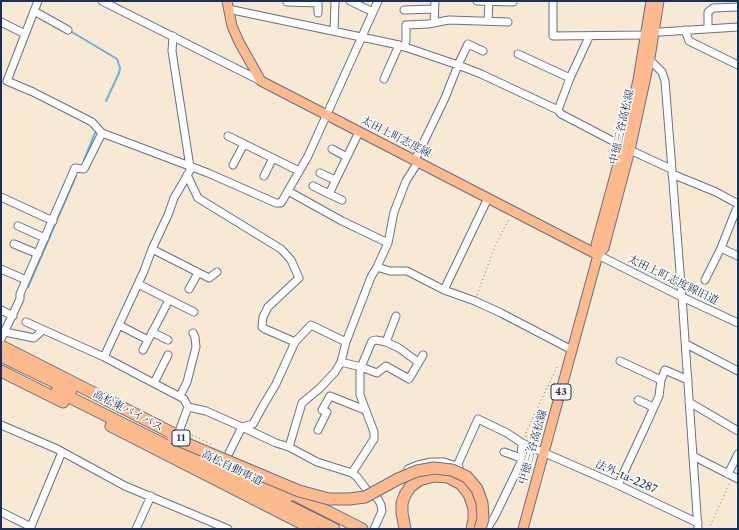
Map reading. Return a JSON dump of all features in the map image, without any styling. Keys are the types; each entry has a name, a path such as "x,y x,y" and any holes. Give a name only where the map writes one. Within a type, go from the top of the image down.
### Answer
{"highway":[{"name":"高松東バイパス","path":"1,346 362,529"},
{"name":"高松自動車道","path":"1,356 173,438 355,529"},
{"name":"高松自動車道","path":"1,364 334,529"},
{"name":"高松東バイパス","path":"1,371 313,529"},
{"path":"173,438 299,491 330,499 349,499 365,496 417,471 434,468 452,470 467,478 477,489 482,503 483,518 480,529"},
{"path":"405,529 402,503 410,487 419,480 434,476 448,477 460,484 469,494 474,508 472,529"},
{"path":"293,508 301,519 319,529"}],"main road":[{"name":"中徳三谷高松線","path":"523,529 598,255 596,245 627,148 650,60 649,32 651,1"},
{"name":"中徳三谷高松線","path":"627,148 643,52 659,1"},
{"path":"228,5 232,26 239,42 261,80"},
{"name":"太田上町志度線","path":"261,80 598,255"}],"street":[{"path":"38,1 25,34 3,81 33,92 92,122 102,133 191,167 276,203 282,203 300,171 378,1"},
{"path":"102,1 261,80"},
{"path":"334,31 335,1"},
{"path":"350,1 360,3 374,12"},
{"path":"434,23 435,1"},
{"path":"477,1 513,2"},
{"path":"488,1 488,21"},
{"path":"553,1 553,36 589,37 738,27"},
{"path":"287,2 318,2 318,12"},
{"path":"228,5 360,36 362,38 401,46 458,65 481,74 558,110 560,114 738,204"},
{"path":"708,29 708,12 713,8 738,7"},
{"path":"404,10 434,10"},
{"path":"34,12 68,30"},
{"path":"384,79 401,46 406,41 406,25 428,24 449,20 508,22"},
{"path":"1,22 25,34"},
{"path":"686,30 689,41 738,64"},
{"path":"104,357 138,284 174,198 191,167 172,51 173,36"},
{"path":"558,110 570,78 589,37"},
{"path":"289,447 302,403 331,377 341,362 346,342 371,277 378,267 388,243 397,205 406,181 417,161 468,44 483,51"},
{"path":"643,52 662,72 665,81 686,344 698,526"},
{"path":"518,54 570,78"},
{"path":"329,194 359,132"},
{"path":"1,339 13,316 20,299 20,294 75,168 84,169 102,133"},
{"path":"228,136 300,171"},
{"path":"233,165 244,144"},
{"path":"332,149 347,157"},
{"path":"264,176 273,158"},
{"path":"320,173 335,180"},
{"path":"188,174 198,198 281,249 291,260 299,278 268,307 263,317 262,326 265,329 296,342"},
{"path":"313,186 342,200"},
{"path":"288,191 342,221 388,243"},
{"path":"1,197 53,221"},
{"path":"444,290 488,198"},
{"path":"705,280 721,248 736,210 738,209"},
{"path":"18,226 45,238"},
{"path":"14,244 38,254"},
{"path":"152,248 209,278 217,272"},
{"path":"721,248 738,256"},
{"name":"太田上町志度線旧道","path":"598,255 682,298 738,323"},
{"path":"378,267 390,271 407,271 444,290 475,301 572,350"},
{"path":"1,269 26,280"},
{"path":"189,288 198,273"},
{"path":"138,284 194,312"},
{"path":"143,350 169,300"},
{"path":"1,310 13,316"},
{"path":"386,342 396,316"},
{"path":"26,322 104,357 167,391 180,396 184,399 188,407 180,429"},
{"path":"119,325 148,340"},
{"path":"229,453 242,427 253,424 276,384 296,342 311,325 346,342"},
{"path":"5,332 34,338 43,330"},
{"path":"152,332 168,340"},
{"path":"180,396 187,382 196,347 193,333"},
{"path":"352,473 374,439 374,432 360,395 361,368 372,340 386,342 399,348 418,362"},
{"path":"686,344 738,371"},
{"path":"154,383 168,355"},
{"path":"341,362 377,373 386,366 409,379 422,355"},
{"path":"620,361 661,380"},
{"path":"618,485 659,396 661,380 665,370 688,380"},
{"path":"318,430 327,412 322,410 330,396 365,410"},
{"path":"638,400 653,407"},
{"path":"690,402 738,431"},
{"path":"188,407 206,411 276,443 289,447 317,462 357,476 367,490 378,499 381,505 382,511 374,529"},
{"name":"法外-ta-2287","path":"457,466 478,419 507,433 524,444 618,485 698,526"},
{"path":"1,425 62,452 125,486 228,529"},
{"path":"486,529 495,516 521,462 524,444"},
{"path":"1,512 30,528 62,452"},
{"path":"504,452 521,458"},
{"path":"693,456 733,477 738,454"},
{"path":"367,490 418,464 444,462 457,466 475,480 481,489 487,508 486,529"},
{"path":"136,529 151,496"}],"path":[{"path":"475,301 495,246 514,211"},
{"path":"524,444 526,432 558,365"},
{"path":"709,529 733,477"}],"waterway":[{"path":"72,32 117,59 120,68 119,73 106,101"},
{"path":"84,160 95,133"},
{"path":"28,287 76,176"}]}
